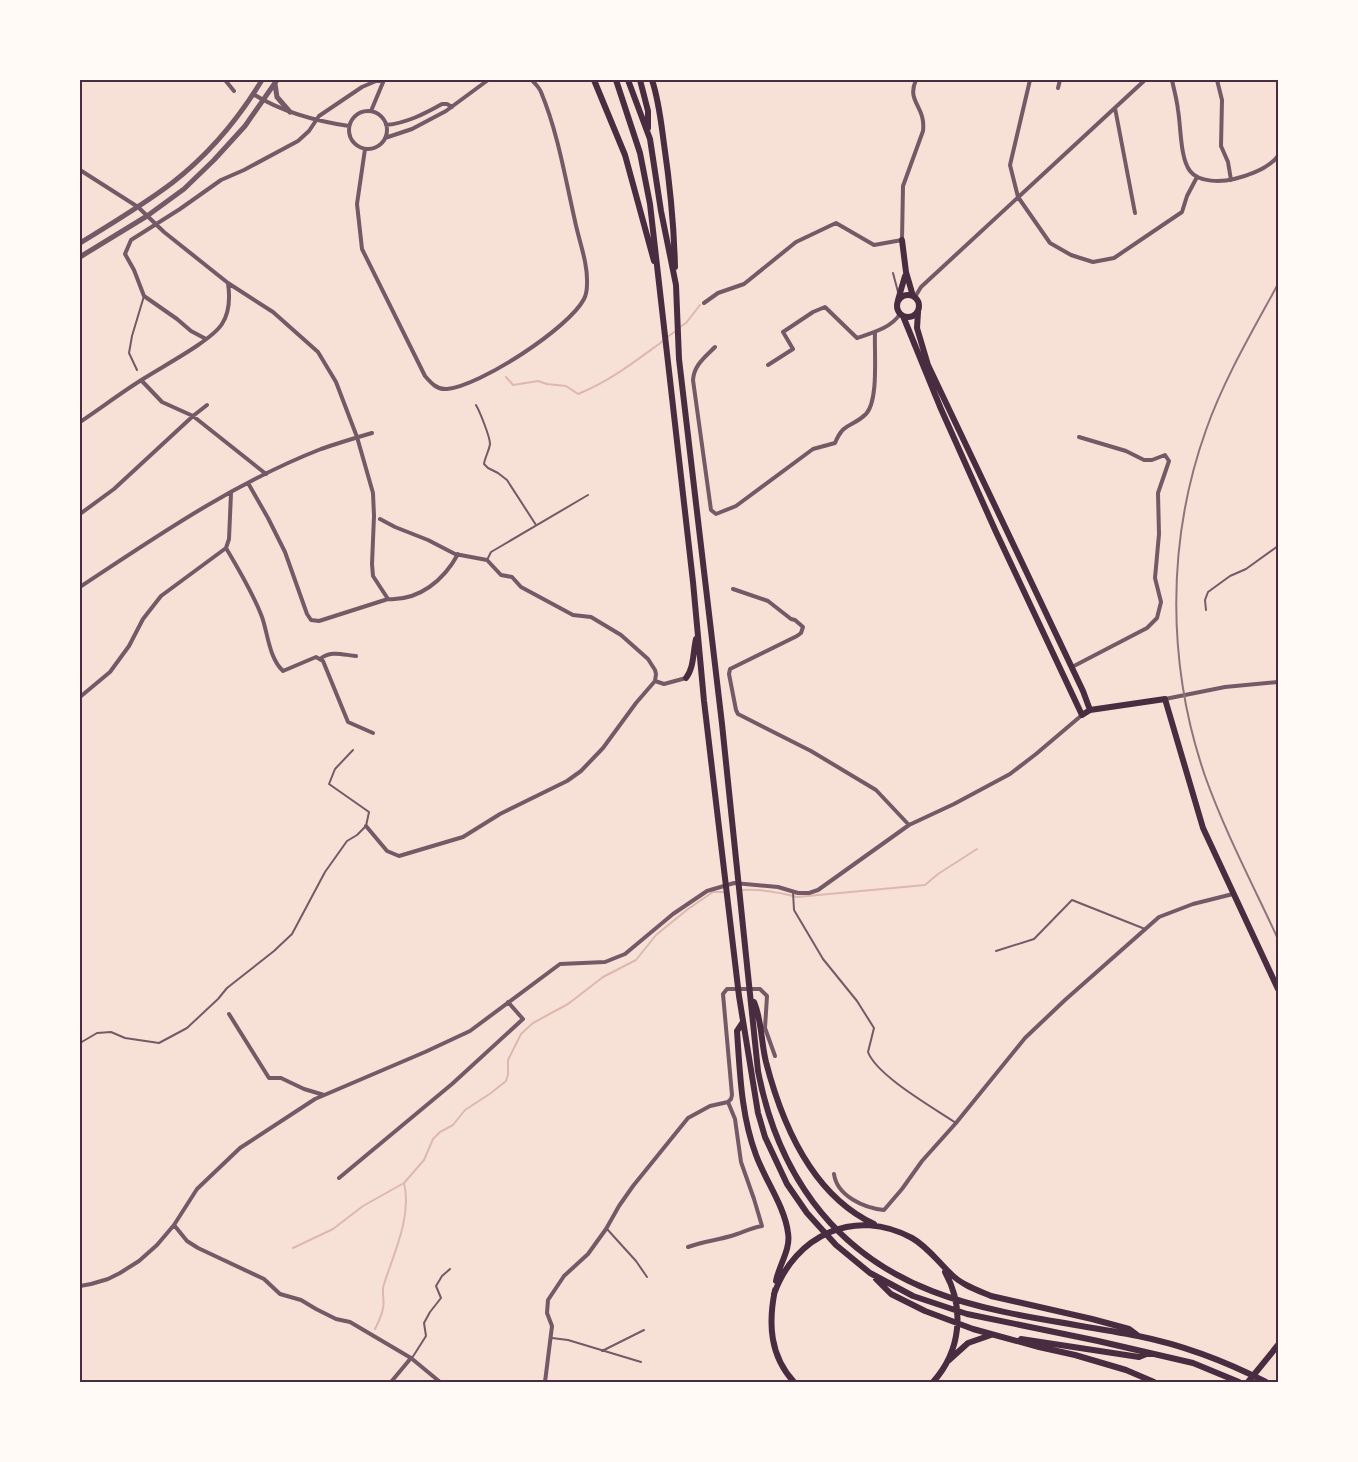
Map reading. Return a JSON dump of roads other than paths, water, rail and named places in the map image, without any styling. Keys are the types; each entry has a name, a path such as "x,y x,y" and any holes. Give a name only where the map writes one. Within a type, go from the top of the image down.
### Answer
{"main road":[{"path":"594,80 613,123 632,176 662,296"},
{"path":"616,80 635,135 650,204 662,296 723,869 739,996 758,1112 765,1136 787,1184 807,1213 823,1232 891,1294 925,1312 973,1329 1039,1348 1075,1355 1134,1373 1154,1382"},
{"path":"628,80 650,140"},
{"path":"640,80 648,111 650,140 661,211 676,285"},
{"path":"652,80 660,110 673,213 679,360 738,867 758,1071 768,1112 785,1156 798,1180 832,1225 855,1247 894,1274 918,1286 944,1296 1003,1312 1138,1336 1217,1359 1266,1382"},
{"path":"902,240 906,272 914,296 919,302 917,328 928,365 1072,667 1090,710"},
{"path":"906,272 897,307 992,523 1082,715 1090,710 1165,699 1203,828 1278,989"},
{"path":"898,303 902,297 914,296"},
{"path":"901,315 909,317 918,312"},
{"path":"686,678 692,666 692,654 697,636"},
{"path":"751,994 758,1013 763,1049 774,1088 794,1138 814,1172 838,1202 877,1226"},
{"path":"744,1022 737,1031 745,1118 756,1157 785,1220 789,1234 788,1245 778,1274 770,1320 774,1345 784,1369 794,1382"},
{"path":"774,1294 778,1281 789,1264 802,1249 813,1241 831,1232 850,1226 877,1226 896,1230 914,1239 961,1282 991,1296 1092,1319 1129,1330 1138,1336"},
{"path":"934,1382 948,1361 955,1342 958,1322 955,1296 942,1266"},
{"path":"870,1273 913,1296 941,1306 1002,1322 1193,1362 1240,1382"},
{"path":"948,1361 968,1343 991,1335 1139,1357 1150,1353"},
{"path":"1248,1382 1277,1346"}],"street":[{"path":"225,80 234,91"},
{"path":"80,243 138,207 194,164 219,139 241,112 262,80"},
{"path":"370,111 383,80"},
{"path":"206,339 191,332 177,319 144,296 134,270 125,254 131,240 221,180 298,141 309,131 323,113 362,87 383,80"},
{"path":"385,138 386,125 381,115 370,111 359,113 349,126 351,138 359,147 365,149 377,147 385,138 412,128 452,107 488,80"},
{"path":"365,149 357,204 362,248 425,376 433,385 440,389 468,384 563,324 584,298 587,284 585,262 562,159 540,90 532,80"},
{"path":"704,302 718,294 744,284 796,242 836,223 874,244 902,240 903,186 924,124 919,105 912,94 916,80"},
{"path":"1030,80 1010,165 1018,197 1050,243 1071,255 1092,262 1114,258 1182,212 1187,196 1197,177"},
{"path":"1058,88 1060,80"},
{"path":"914,296 921,287 1145,80"},
{"path":"1172,80 1184,155 1190,171 1197,177 1220,181 1248,176 1263,169 1278,156"},
{"path":"1217,80 1222,100 1221,146 1228,162 1231,180"},
{"path":"80,257 147,216 184,189 245,126 276,82"},
{"path":"276,82 277,96 290,112"},
{"path":"253,94 290,112 311,119 349,126"},
{"path":"386,125 408,121 442,104 452,107"},
{"path":"1115,108 1135,213"},
{"path":"80,170 138,207 164,232 228,283 273,312 318,352 336,382 357,437 373,493 372,564 374,576 388,599"},
{"path":"80,422 141,380 206,339 222,325 228,310 230,297 228,283"},
{"path":"768,365 793,349 782,332 813,312 825,307 857,338 874,332 901,315"},
{"path":"716,347 694,371 693,380 711,510 716,514 736,506 813,449 836,443 841,430 867,413 873,399 874,332"},
{"path":"141,380 162,402 193,416 266,474"},
{"path":"80,513 114,489 207,405"},
{"path":"80,587 182,520 248,483 321,449 372,433"},
{"path":"1072,667 1147,628 1157,618 1161,602 1155,578 1158,493 1170,461 1165,455 1152,460 1144,460 1126,451 1079,437"},
{"path":"248,483 285,552 307,614 311,620 320,621 388,599 400,600 410,598 435,583 453,564 458,554"},
{"path":"80,697 110,672 130,646 143,619 161,596 226,548 230,539 231,493"},
{"path":"366,826 388,851 393,854 403,855 463,837 500,814 568,781 585,768 655,681 655,670 648,658 621,635 591,617 573,615 521,587 512,577 501,575 487,560 458,554 380,519"},
{"path":"226,548 241,572 262,617 277,665 283,671 316,657 323,661 348,722 373,733"},
{"path":"732,589 768,601 802,627 801,633 797,636 732,667 729,674 738,714 811,751 876,790 909,825"},
{"path":"320,659 333,654 356,656"},
{"path":"655,681 664,684 686,678"},
{"path":"1165,699 1225,687 1278,682"},
{"path":"80,1286 120,1274 139,1261 157,1245 174,1225 196,1189 240,1148 315,1100 425,1052 470,1030 560,964 605,962 625,954 673,914 707,891 734,883 778,886 793,892 809,893 818,890 909,825 954,804 1010,774 1082,715"},
{"path":"834,1174 835,1183 854,1200 875,1209 884,1210 922,1161 956,1123 1025,1038 1145,929 1159,917 1193,904 1233,894"},
{"path":"545,1382 552,1338 552,1326 547,1313 548,1300 564,1276 588,1254 606,1229 618,1206 688,1118 710,1106 728,1102 731,1099 723,994 727,989 760,989 767,996 765,1028 775,1056"},
{"path":"338,1178 452,1084 523,1020 508,1002"},
{"path":"229,1014 269,1078 281,1078 304,1089 324,1095"},
{"path":"688,1247 762,1226 741,1162 735,1119 728,1102"},
{"path":"735,1119 745,1118"},
{"path":"174,1225 187,1241 198,1248 264,1279 280,1294 301,1300 329,1316 350,1322 411,1358 440,1382"},
{"path":"391,1382 411,1358"}],"lane":[{"path":"893,272 899,295"},
{"path":"137,370 129,353 144,296"},
{"path":"569,311 571,316"},
{"path":"476,405 481,414 490,445 484,464 507,480 536,525"},
{"path":"487,560 491,552 588,495"},
{"path":"1206,610 1204,600 1208,592 1230,576 1246,569 1278,546"},
{"path":"80,1043 97,1033 111,1032 125,1038 159,1043 187,1028 227,988 274,951 292,934 325,872 347,841 358,835 366,826 369,812 329,784 334,769 353,750"},
{"path":"793,892 794,910 823,958 857,1002 874,1028 868,1052 872,1059 891,1078 956,1123"},
{"path":"996,951 1034,938 1072,900 1145,929"},
{"path":"606,1229 636,1261 647,1277"},
{"path":"411,1358 426,1336 424,1324 430,1312 441,1298 436,1286 450,1268"},
{"path":"602,1351 644,1330"},
{"path":"552,1338 568,1340 642,1362"}],"waterway":[{"path":"680,327 686,323 700,305"},
{"path":"666,338 677,330"},
{"path":"506,377 513,385 538,381 566,386 578,394 612,377 663,341"},
{"path":"742,890 770,891 797,897 925,885 938,874 977,849"},
{"path":"293,1248 333,1229 363,1206 404,1183 424,1160 433,1139 440,1132 453,1125 465,1110 506,1081 508,1060 521,1034 533,1023 568,1004 603,977 636,960 656,935 688,909 713,892 725,892"},
{"path":"375,1329 382,1311 383,1287 404,1221 406,1208 404,1183"}],"railway":[{"path":"1278,284 1230,374 1206,430 1193,472 1184,516 1178,559 1176,603 1178,647 1192,734 1205,776 1230,838 1278,939"}]}
